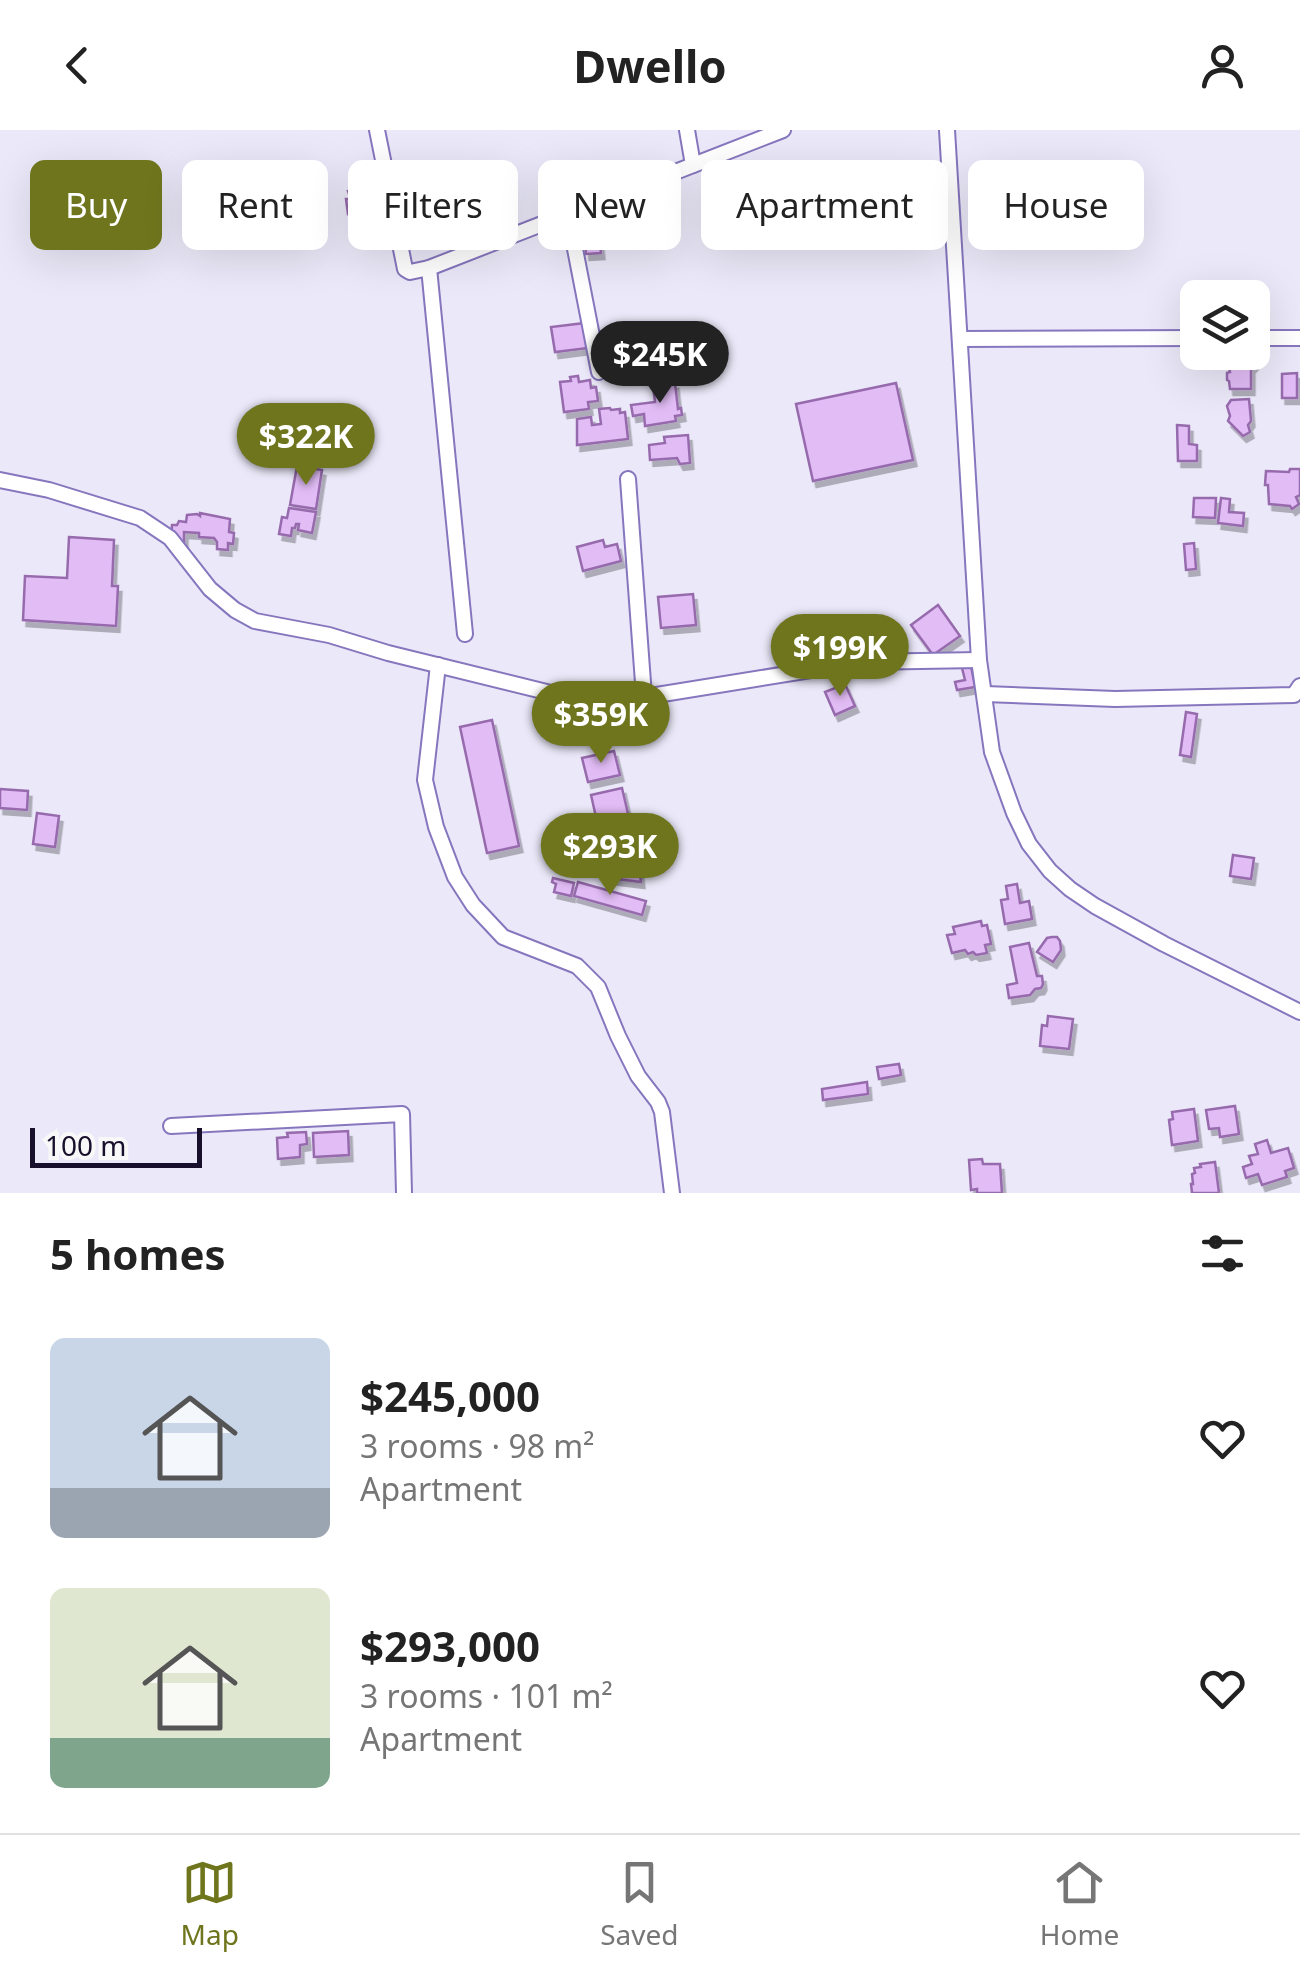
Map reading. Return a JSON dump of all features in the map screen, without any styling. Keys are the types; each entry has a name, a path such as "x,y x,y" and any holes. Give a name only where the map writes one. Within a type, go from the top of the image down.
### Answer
{"street":[{"path":"377,130 405,269 410,272 538,226"},
{"path":"687,130 693,165"},
{"path":"681,170 782,130"},
{"path":"947,130 979,660 992,752 1002,782 1029,844 1050,871 1096,906 1300,1012"},
{"path":"575,250 599,372"},
{"path":"429,268 465,634"},
{"path":"960,340 1180,338"},
{"path":"1270,338 1300,338"},
{"path":"628,479 644,696"},
{"path":"0,480 140,518 170,538 210,588 235,610 255,620 329,635 589,702 607,703 861,662 979,660"},
{"path":"438,665 425,780 436,827 455,876 473,906 504,937 577,966 598,987 638,1076 662,1112 672,1193"},
{"path":"985,694 1115,698 1294,695 1300,686"},
{"path":"171,1126 402,1114 404,1193"}],"building":[{"path":"585,323 588,348 555,352 551,327"},
{"path":"1251,370 1251,389 1230,389 1230,372"},
{"path":"1297,373 1297,398 1282,398 1282,374"},
{"path":"578,376 579,382 590,380 591,388 596,387 598,401 588,402 589,409 564,412 560,382"},
{"path":"675,383 682,415 675,416 676,421 645,426 644,414 633,416 631,405 655,402 653,386"},
{"path":"896,383 913,460 813,481 796,404"},
{"path":"1249,399 1250,432 1243,436 1228,421 1227,406 1231,400"},
{"path":"599,409 625,412 628,439 577,445 577,419 591,417 592,425 601,424"},
{"path":"1177,425 1189,426 1189,444 1197,445 1197,461 1178,461"},
{"path":"688,435 690,463 680,464 677,458 650,460 649,445 665,443 664,437"},
{"path":"297,466 322,470 316,509 290,505"},
{"path":"1300,469 1300,495 1296,497 1299,504 1292,509 1269,504 1266,471"},
{"path":"1194,498 1216,498 1215,518 1193,517"},
{"path":"1221,498 1230,499 1229,512 1244,513 1243,526 1218,523"},
{"path":"289,508 316,512 312,533 298,530 296,524 291,536 279,534 282,517 287,518"},
{"path":"200,513 230,519 229,532 234,533 228,550 217,549 214,538 199,537 199,533 184,532 184,544 171,539 172,525 186,522 187,515"},
{"path":"69,537 114,540 112,586 118,586 116,626 23,620 25,576 67,578"},
{"path":"603,540 605,547 617,544 621,561 583,571 577,547"},
{"path":"1194,543 1196,569 1186,570 1184,544"},
{"path":"693,594 696,625 661,628 658,597"},
{"path":"938,605 960,636 933,655 911,625"},
{"path":"971,666 975,687 957,690 955,682 965,680 962,668"},
{"path":"845,684 855,706 835,715 825,692"},
{"path":"1186,712 1197,714 1191,757 1180,755"},
{"path":"492,720 519,846 487,853 460,727"},
{"path":"614,751 620,775 588,782 582,758"},
{"path":"622,788 629,818 598,826 591,795"},
{"path":"0,789 28,791 27,810 0,808"},
{"path":"37,813 59,816 55,847 33,844"},
{"path":"1233,855 1254,858 1251,879 1230,876"},
{"path":"605,861 639,867 641,882 609,878"},
{"path":"553,878 574,883 571,896 554,892"},
{"path":"578,882 646,901 642,915 574,896"},
{"path":"1017,884 1020,903 1029,901 1032,919 1005,924 1001,900 1008,899 1006,886"},
{"path":"981,921 982,926 987,925 991,944 985,945 987,953 952,953 947,935 955,934 953,927"},
{"path":"1057,937 1061,950 1053,962 1037,952 1047,938"},
{"path":"1029,943 1037,976 1042,976 1043,984 1030,995 1009,998 1007,985 1017,983 1010,947"},
{"path":"1048,1016 1073,1019 1069,1049 1040,1046 1042,1025 1047,1026"},
{"path":"899,1064 901,1075 879,1079 877,1067"},
{"path":"867,1082 868,1094 823,1100 822,1089"},
{"path":"1235,1106 1239,1134 1220,1137 1219,1128 1209,1129 1206,1110"},
{"path":"1194,1109 1198,1141 1172,1145 1172,1112"},
{"path":"348,1131 349,1155 314,1157 313,1133"},
{"path":"306,1132 307,1144 300,1145 300,1157 278,1159 277,1138"},
{"path":"1267,1140 1271,1153 1288,1148 1294,1168 1285,1171 1287,1177 1262,1185 1258,1174 1246,1178 1243,1167 1252,1164 1249,1156 1258,1154 1255,1144"},
{"path":"982,1159 983,1164 1000,1164 1002,1193 971,1190 969,1160"},
{"path":"1215,1162 1219,1193 1192,1193 1194,1168"}]}
